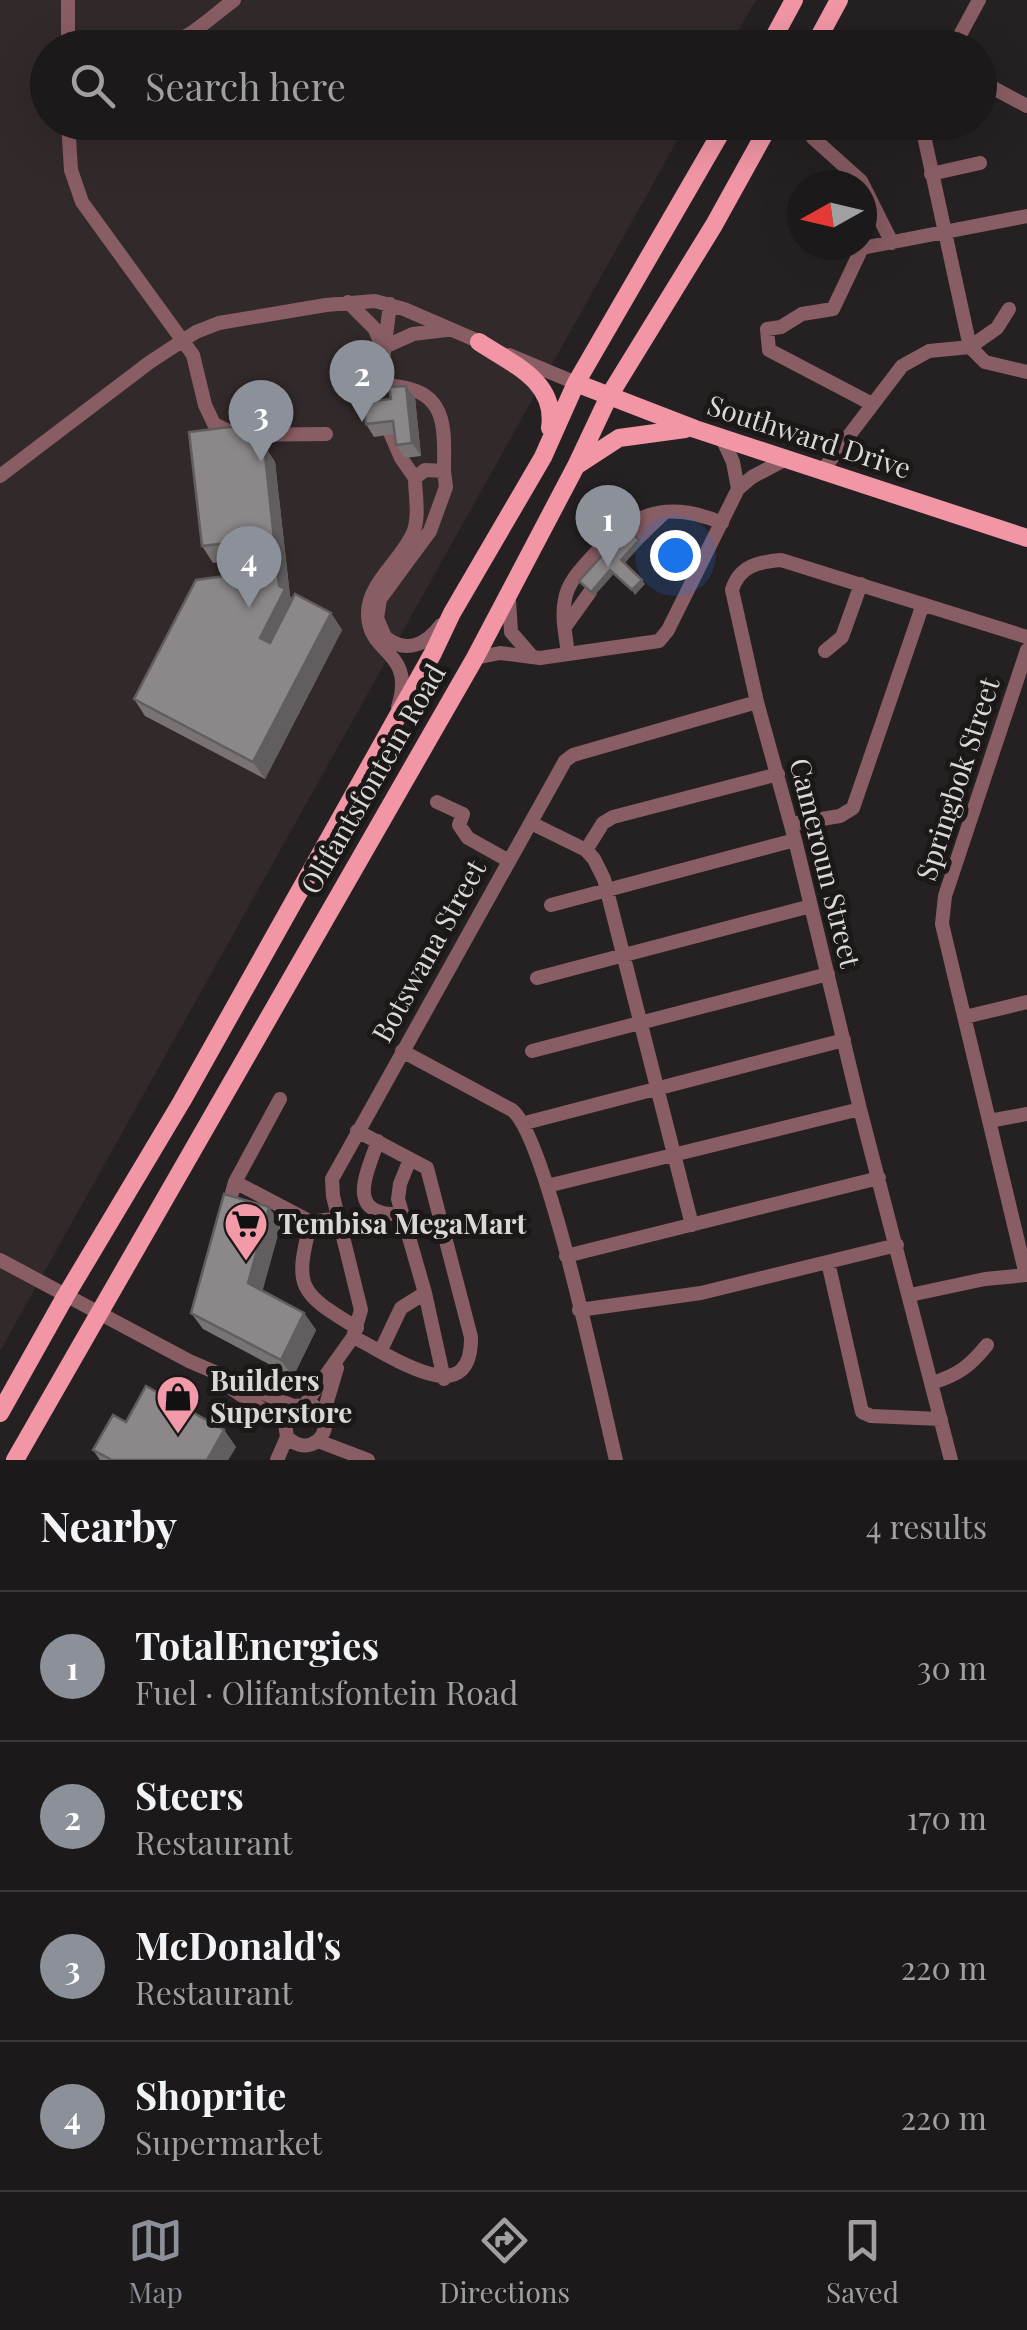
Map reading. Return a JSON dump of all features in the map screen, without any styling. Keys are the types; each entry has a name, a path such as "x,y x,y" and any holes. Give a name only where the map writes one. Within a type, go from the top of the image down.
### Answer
{"main road":[{"path":"778,30 794,0"},
{"path":"823,30 839,0"},
{"name":"Olifantsfontein Road","path":"0,1413 182,1101 391,730 452,613 543,457 576,383 718,140"},
{"name":"Olifantsfontein Road","path":"16,1460 475,658 609,396 761,140"},
{"path":"479,342 546,391 552,410 543,457"},
{"name":"Southward Drive","path":"576,383 695,429 1027,538"},
{"path":"576,466 603,446 629,435 695,429"}],"street":[{"path":"68,0 68,30"},
{"path":"195,30 234,0"},
{"path":"962,30 978,0"},
{"path":"997,90 1027,106"},
{"path":"69,140 71,170 89,215 184,340 198,363 205,405 219,428 238,435 326,434"},
{"path":"815,140 861,182 892,242"},
{"path":"924,140 970,347 985,362 1027,372"},
{"path":"931,174 980,163"},
{"path":"872,404 770,350 766,336 770,327 781,327 802,314 833,309 860,249 1027,216"},
{"path":"348,302 374,329 382,348"},
{"path":"0,476 150,362 184,340 230,320 348,302 390,304 576,383"},
{"path":"390,304 380,373 389,392 410,388 436,404 442,418 447,484 430,531 383,594 377,618 389,641 411,646 429,639 452,613"},
{"path":"822,471 896,372 914,357 940,348 970,347 997,328 1010,308"},
{"path":"382,348 413,334 452,329"},
{"path":"391,730 402,695 403,676 397,662 374,636 368,612 374,590 416,526 415,478 401,458 392,434"},
{"path":"722,438 733,462 738,489"},
{"path":"475,658 500,653 536,658 648,644 662,638 738,489 752,476 786,459"},
{"path":"415,478 426,470 444,470"},
{"path":"568,654 564,610 568,589 590,559 626,524 666,511 698,514 722,522"},
{"path":"637,540 666,511"},
{"name":"Cameroun Street","path":"951,1460 860,1109 796,840 757,702 732,590 738,574 757,564 781,560 1027,637"},
{"path":"825,651 842,637 860,584"},
{"path":"564,628 590,592"},
{"path":"510,594 511,632 516,642 536,658"},
{"path":"791,824 840,816 854,808 923,604"},
{"name":"Springbok Street","path":"1026,1275 943,931 943,906 1027,650"},
{"name":"Botswana Street","path":"355,1333 361,1300 331,1182 570,756 757,702"},
{"path":"586,850 603,823 613,817 778,774"},
{"path":"437,802 463,814 459,825 466,836 509,861"},
{"path":"531,823 586,850 600,868 692,1225"},
{"path":"550,906 796,840"},
{"path":"536,978 811,906"},
{"path":"532,1050 828,974"},
{"path":"965,1017 1027,1002"},
{"path":"525,1122 844,1040"},
{"path":"402,1051 512,1110 525,1122 566,1256 616,1460"},
{"path":"221,1232 235,1182 280,1100"},
{"path":"547,1186 860,1109"},
{"path":"989,1121 1027,1114"},
{"path":"311,1222 301,1260 303,1283 319,1305 381,1350 428,1374 449,1379 469,1361 472,1337 427,1168 358,1131"},
{"path":"378,1141 364,1183 366,1201 382,1216 403,1214"},
{"path":"410,1160 398,1193 426,1293 444,1378"},
{"path":"566,1256 878,1178"},
{"path":"235,1182 311,1222 339,1218"},
{"path":"579,1310 702,1294 896,1244"},
{"path":"0,1260 189,1361 300,1405 318,1433"},
{"path":"828,1262 862,1412 871,1416 941,1419"},
{"path":"910,1295 985,1279 1026,1275"},
{"path":"381,1350 402,1308 426,1293"},
{"path":"277,1460 285,1430 300,1405 340,1358 355,1333"},
{"path":"932,1382 955,1376 970,1366 987,1345"},
{"path":"293,1460 318,1433 340,1358"},
{"path":"189,1361 285,1430 318,1433 368,1460"}],"shaded area":[{"path":"0,0 756,0 739,30 30,30 30,140 677,140 0,1351"}],"building":[{"path":"406,386 412,443 396,445 393,421 366,424 363,402 391,399 389,387"},
{"path":"238,426 264,445 279,586 285,589 260,638 270,643 295,594 331,613 253,762 134,699 196,580 232,575 228,543 202,546 189,432"},
{"path":"627,528 639,540 621,560 642,580 632,590 610,570 591,592 579,581"},
{"name":"Tembisa MegaMart","path":"224,1194 269,1207 248,1283 304,1313 281,1360 191,1313"},
{"name":"Builders Superstore","path":"146,1386 224,1430 207,1460 112,1460 93,1450 113,1415 126,1422"}],"place":[{"name":"Steers","path":"362,422"},
{"name":"McDonald's","path":"261,462"},
{"name":"TotalEnergies","path":"608,567"},
{"name":"Shoprite","path":"249,608"},
{"name":"Tembisa MegaMart","path":"246,1262"},
{"name":"Builders Superstore","path":"178,1435"}]}
